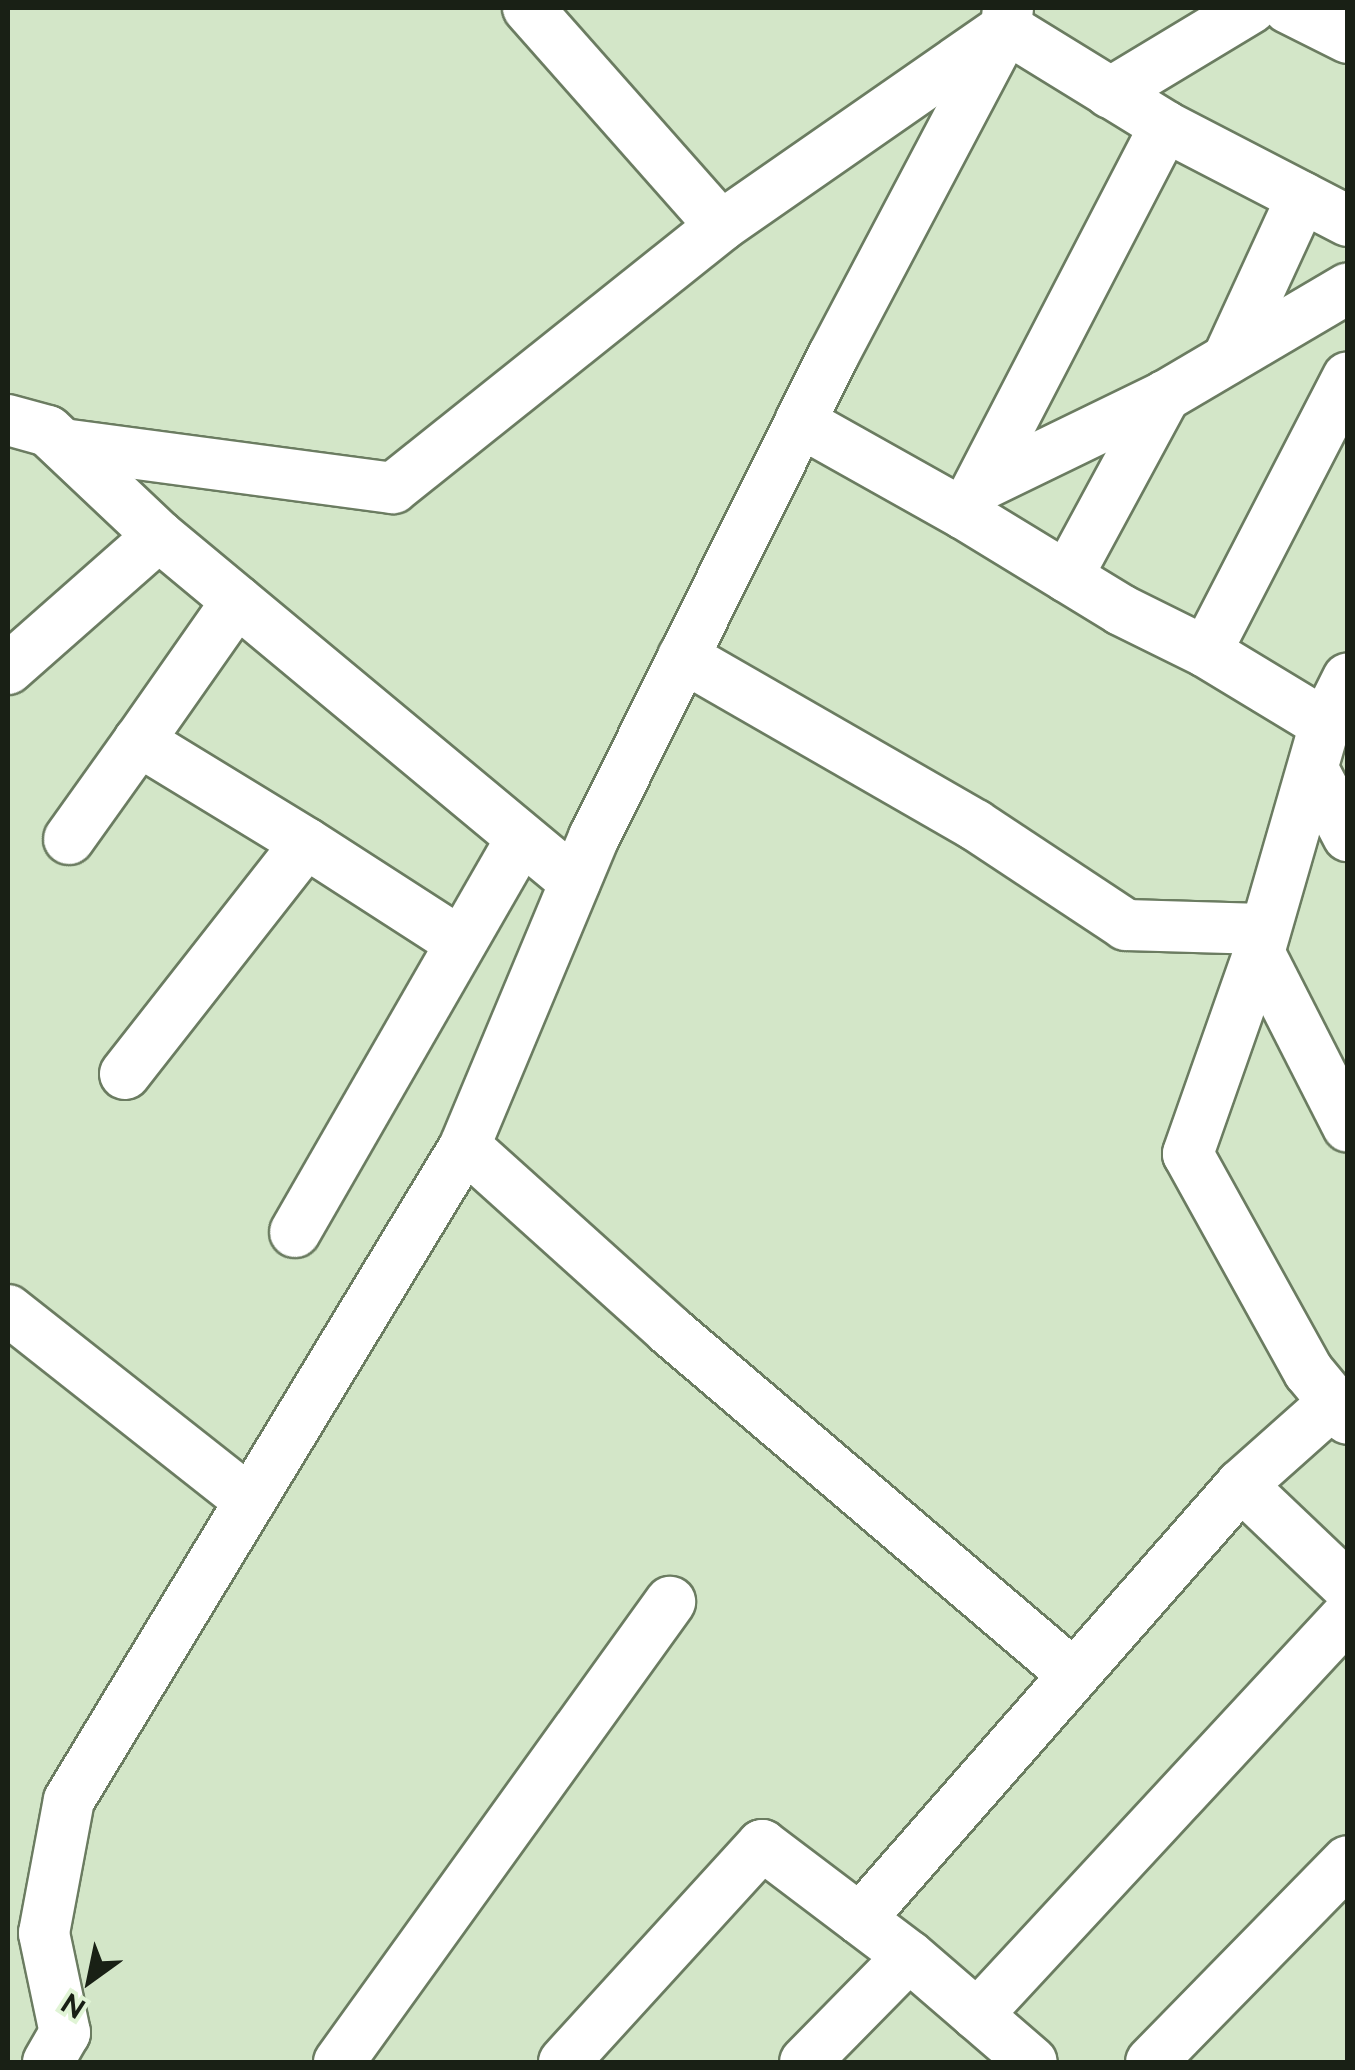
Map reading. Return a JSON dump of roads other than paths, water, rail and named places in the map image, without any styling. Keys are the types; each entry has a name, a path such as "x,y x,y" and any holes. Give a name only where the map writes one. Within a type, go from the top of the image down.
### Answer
{"street":[{"path":"528,8 721,226"},
{"path":"1110,93 1251,8"},
{"path":"1288,8 1348,38"},
{"path":"63,444 394,488 721,226 1007,18"},
{"path":"1007,18 1110,93 1165,126 1348,221"},
{"path":"48,2062 64,2033 44,1933 69,1800 465,1146 575,882 800,422 1007,18"},
{"path":"972,500 1165,126"},
{"path":"1228,358 1302,198"},
{"path":"972,500 1165,396 1348,288"},
{"path":"1206,652 1348,377"},
{"path":"1066,577 1165,396"},
{"path":"8,420 48,431 159,536 575,882"},
{"path":"800,422 972,500 1066,577 1121,610 1206,652 1319,747 1348,836"},
{"path":"8,669 159,536"},
{"path":"69,839 237,601"},
{"path":"684,657 976,825 1126,925 1261,941"},
{"path":"860,1919 1241,1486 1341,1411 1310,1372 1188,1154 1261,941 1319,747 1348,678"},
{"path":"139,741 461,943"},
{"path":"295,1232 521,839"},
{"path":"125,1074 306,843"},
{"path":"1261,941 1348,1127"},
{"path":"465,1146 669,1330 1074,1675"},
{"path":"8,1310 250,1501"},
{"path":"1241,1486 1348,1587"},
{"path":"339,2062 670,1602"},
{"path":"977,2015 1348,1615"},
{"path":"564,2062 762,1844 909,1956 1032,2062"},
{"path":"1150,2062 1348,1861"},
{"path":"807,2062 909,1956"}]}
